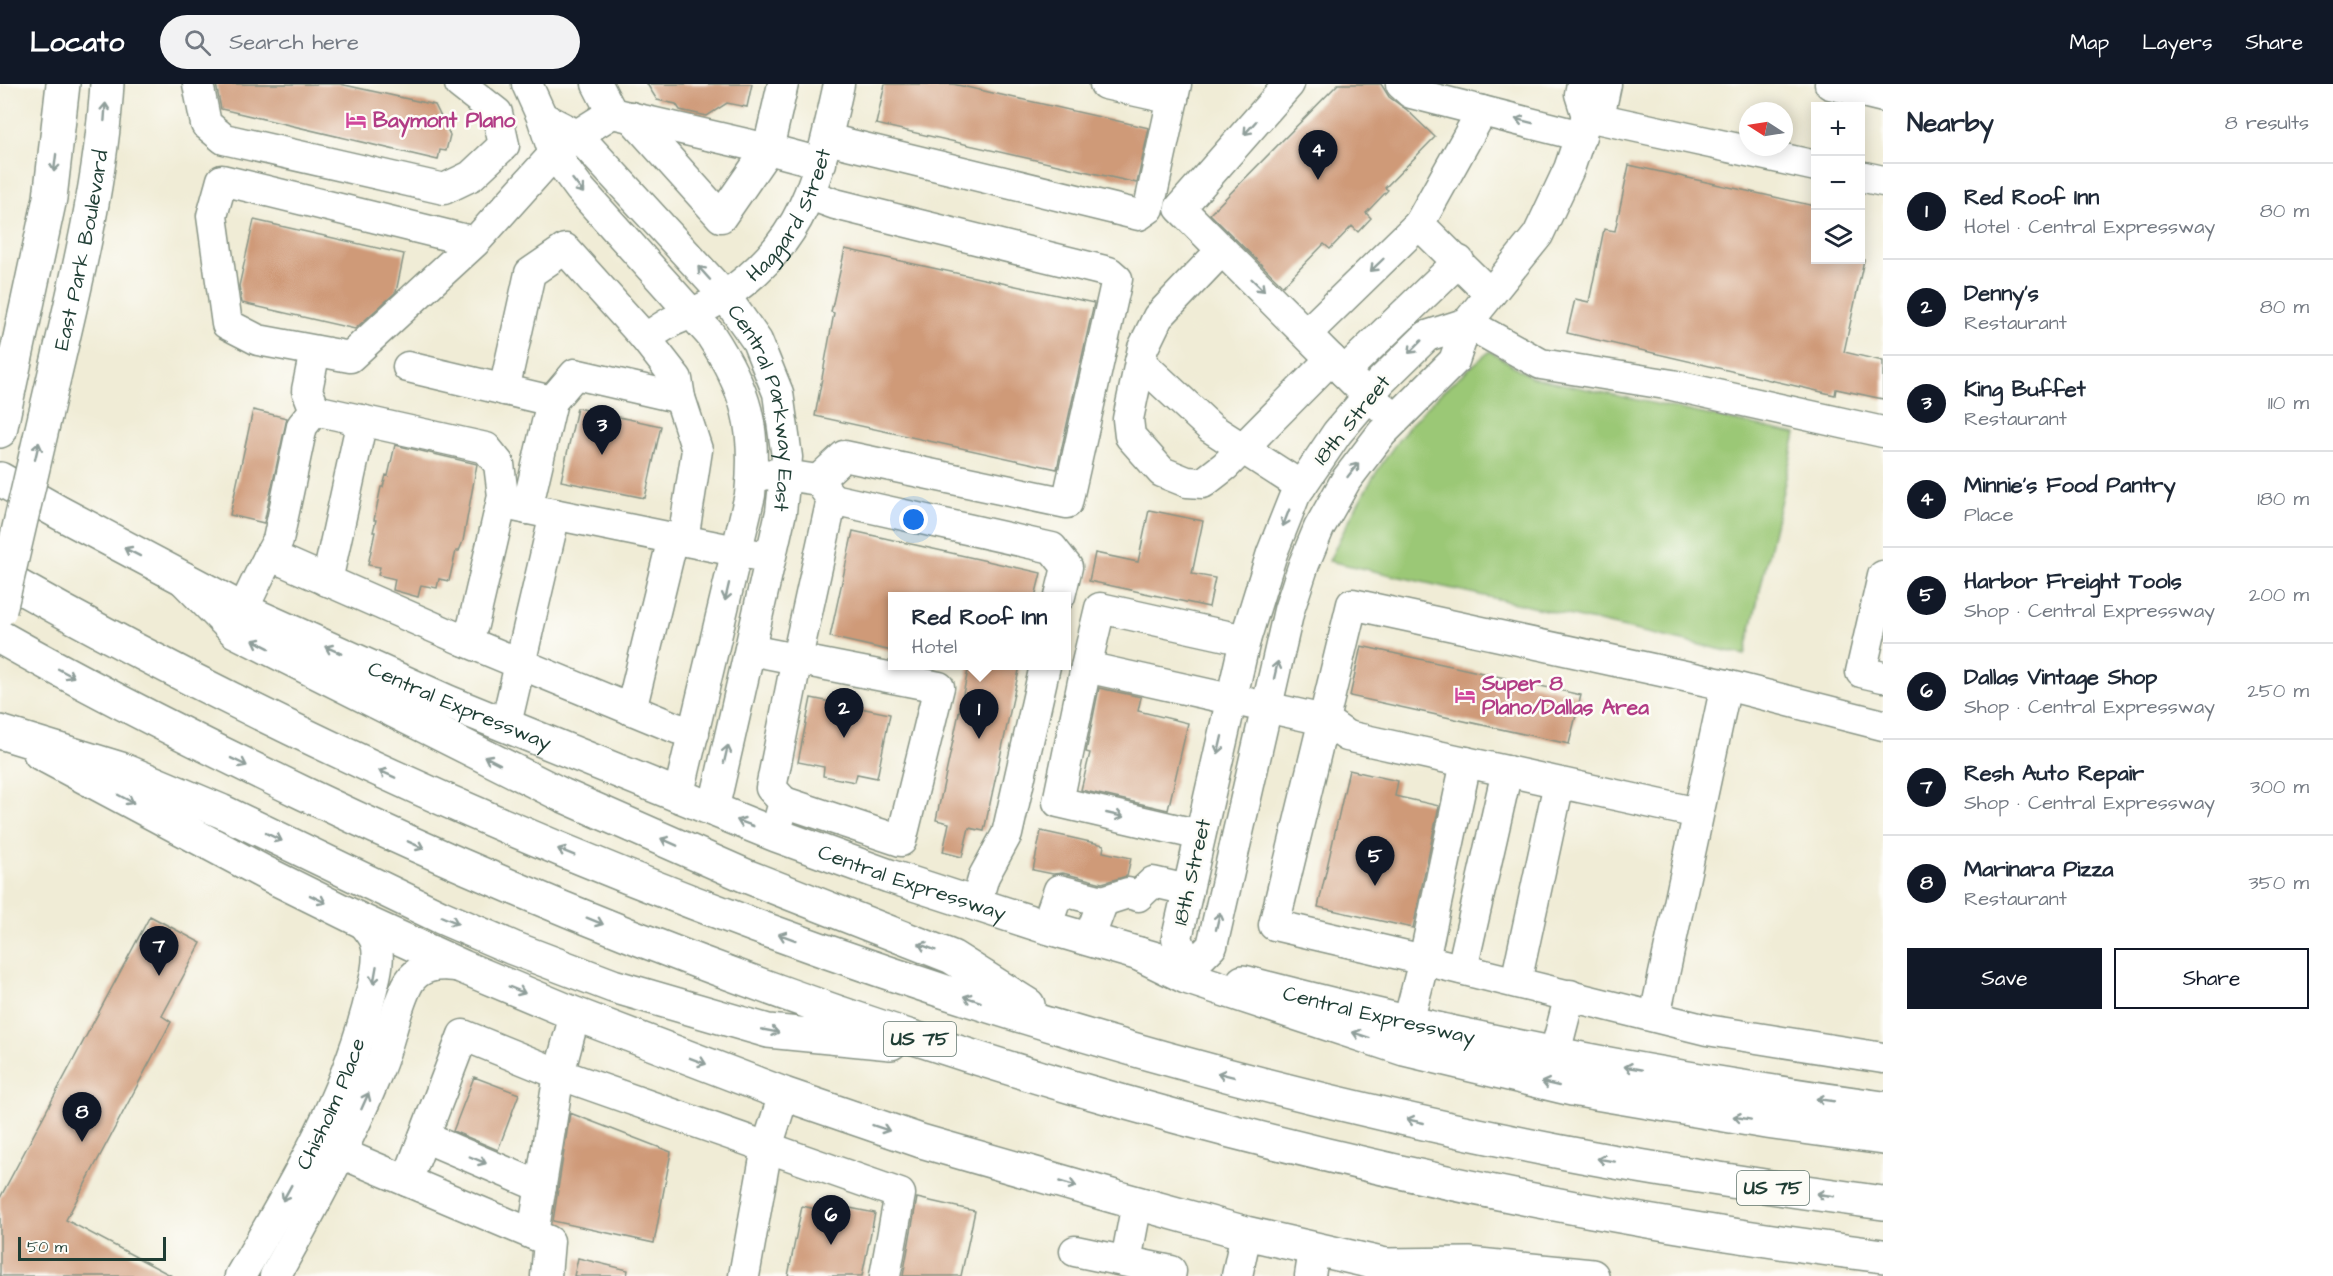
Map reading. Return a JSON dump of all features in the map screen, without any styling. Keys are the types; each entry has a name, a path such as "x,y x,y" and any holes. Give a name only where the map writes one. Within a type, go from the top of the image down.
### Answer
{"main road":[{"name":"East Park Boulevard","path":"0,431 50,198 63,84"},
{"name":"East Park Boulevard","path":"0,610 92,210 104,127 107,84"},
{"name":"Central Expressway","path":"0,479 243,610 448,702 713,811 889,876 1046,927 1188,969 1408,1023 1760,1091 1883,1108"},
{"name":"US 75","path":"0,576 155,662 357,760 543,843 850,960 1067,1030 1210,1071 1452,1129 1664,1170 1883,1203"},
{"path":"184,579 235,631 562,795 746,876 952,957 1067,1030"},
{"name":"US 75","path":"0,637 205,745 337,809 459,864 668,950 806,1001 942,1047 1150,1109 1430,1179 1653,1222 1883,1256"},
{"path":"0,732 121,769 221,812 513,948 613,986 768,1031 823,1038 942,1047"},
{"path":"0,732 265,873 463,967 575,1014 784,1094 921,1141 1246,1233 1312,1263 1469,1264 1592,1276"},
{"path":"1139,954 1186,977 1404,1049 1572,1089 1766,1122 1883,1138"},
{"path":"1385,1265 1434,1276"}],"street":[{"path":"198,84 206,124 224,139 444,189 471,176 504,146 497,113 460,84"},
{"name":"Central Parkway East","path":"527,84 542,117 554,154 580,189 693,314 726,359 747,409 752,439 750,495 678,797"},
{"path":"597,84 622,115 721,217 768,149 783,84"},
{"name":"Haggard Street","path":"645,338 671,322 693,314 725,296 761,269 785,241 810,195 824,151 839,84"},
{"path":"475,242 222,180 212,216 227,324 258,340 350,357 475,242 554,154 577,135 622,115 768,149 824,151 1139,215 1149,208 1174,92 1105,84"},
{"path":"1289,84 1180,208 1368,396 1395,419"},
{"path":"1401,84 1411,93 1482,111 1584,126 1811,165"},
{"path":"1582,84 1580,94 1584,126"},
{"name":"18th Street","path":"1467,323 1427,336 1368,396 1337,433 1295,495 1272,553 1245,640 1200,835 1177,938 1188,969 1212,946 1289,610 1319,528 1346,480 1382,433 1454,361 1467,323 1538,235 1569,170 1584,126 1602,103 1606,84"},
{"path":"1830,84 1883,97"},
{"path":"1307,333 1419,224 1482,111"},
{"name":"Central Parkway East","path":"542,117 577,135 725,296 757,341 778,393 786,447 782,512 713,811"},
{"path":"1865,177 1883,180"},
{"path":"810,195 835,204 1109,272 1117,279 1067,503 844,456 825,490 797,658 771,788 784,802 901,841"},
{"path":"1419,224 1490,294"},
{"path":"504,390 531,273 565,249 645,338 677,379 680,398 697,450 678,539 631,710"},
{"path":"1222,250 1158,317 1143,348 1128,419 1130,436 1162,472 1187,482 1203,483 1225,466 1337,365 1459,261"},
{"path":"1467,323 1541,364 1672,385 1883,432"},
{"path":"315,351 307,390 315,410"},
{"path":"1140,362 1211,428 1301,486"},
{"path":"408,367 552,401"},
{"path":"506,724 521,664 528,509 552,401 575,374 680,398"},
{"path":"315,410 486,448 499,464 503,496 528,509 771,559"},
{"path":"243,610 278,540 302,426 315,410"},
{"path":"327,581 362,420"},
{"path":"752,474 785,475 825,490 1052,548 1067,567 1061,592"},
{"path":"465,641 528,509"},
{"path":"269,555 465,641 631,710 694,733"},
{"path":"1883,576 1861,672 1883,677"},
{"path":"1883,724 1726,685 1352,604 1274,925 1707,1030 1883,1058"},
{"path":"1200,835 1058,802 1086,667 1100,608 1245,640"},
{"path":"750,650 939,687 901,841 889,876"},
{"path":"1086,667 1324,720 1347,736 1698,813"},
{"path":"976,904 984,876 1007,834 1044,670"},
{"path":"1655,1016 1726,685"},
{"path":"1408,1023 1424,960 1466,762"},
{"path":"1462,969 1507,771"},
{"path":"1516,982 1559,783"},
{"path":"776,835 784,802"},
{"path":"1046,927 1059,890 1103,901 1128,893 1138,896 1153,882 1188,890"},
{"path":"1089,939 1103,901"},
{"name":"Chisholm Place","path":"275,1276 328,1148 334,1102 366,1018 377,968 375,941 362,921"},
{"name":"Chisholm Place","path":"240,1276 328,1148 380,1066 404,992 411,979 419,972 434,965 463,967"},
{"path":"1555,1053 1570,995"},
{"path":"533,1234 559,1074 575,1014"},
{"path":"407,1181 463,1035 559,1074 900,1194 885,1276"},
{"path":"744,1276 767,1147 784,1094"},
{"path":"424,1137 541,1187"},
{"path":"328,1148 549,1241 546,1276"},
{"path":"1126,1261 1137,1203"},
{"path":"1237,1276 1246,1233"},
{"path":"1076,1251 1171,1271 1170,1276"}],"green space":[{"path":"1490,351 1531,377 1796,434 1745,655 1329,561 1373,477 1400,437 1438,396"}],"building":[{"name":"Baymont Plano","path":"216,84 340,84 435,105 450,135 446,151 440,150 438,160 221,109"},
{"path":"647,84 752,84 747,107 727,103 707,116 680,110 676,104 657,100"},
{"path":"885,84 953,84 1149,128 1137,183 876,124"},
{"path":"1338,84 1381,84 1389,97 1407,110 1435,137 1385,188 1388,190 1366,213 1371,218 1358,232 1352,226 1330,249 1324,244 1283,286 1210,214"},
{"path":"1629,165 1811,205 1811,264 1863,264 1844,352 1883,361 1883,399 1836,389 1835,395 1567,333 1575,299 1589,302 1604,229 1615,231"},
{"path":"254,220 404,254 396,292 355,329 242,303 239,286"},
{"path":"845,249 1094,303 1057,469 815,416 834,313 831,312"},
{"path":"577,408 661,426 645,498 561,481"},
{"path":"253,410 287,418 264,523 230,515"},
{"path":"395,445 477,464 463,541 459,551 456,551 449,581 439,579 437,588 421,585 418,597 393,590 395,579 378,575 380,567 368,565 381,487 383,487 386,475 388,476"},
{"path":"1149,510 1203,521 1192,574 1215,578 1209,607 1089,581 1095,553 1138,562"},
{"path":"853,531 1041,573 1036,592 888,592 888,650 830,637"},
{"name":"Super 8 Plano/Dallas Area","path":"1361,646 1581,695 1569,744 1350,696"},
{"path":"968,670 1019,670 984,831 969,828 962,857 943,852 949,823 936,820"},
{"path":"1099,688 1141,697 1138,711 1188,723 1168,810 1081,790 1090,753 1086,752"},
{"path":"811,698 890,714 877,778 857,774 855,782 823,776 824,767 798,762"},
{"path":"1349,770 1398,781 1395,796 1439,806 1413,928 1318,907"},
{"path":"1041,831 1104,845 1103,852 1131,858 1127,876 1102,883 1063,873 1053,874 1033,870"},
{"path":"150,916 201,943 162,1016 171,1022 66,1220 172,1276 0,1276 0,1198"},
{"path":"474,1077 519,1094 498,1150 453,1131"},
{"path":"570,1113 671,1152 654,1243 553,1221"},
{"path":"917,1198 975,1211 961,1276 903,1276"},
{"path":"835,1205 875,1213 862,1276 788,1276 802,1206 834,1213"},
{"path":"578,1258 628,1270 627,1276 574,1276"}],"place":[{"name":"Baymont Plano","path":"356,120"},
{"name":"Minnie's Food Pantry","path":"1318,180"},
{"name":"King Buffet","path":"602,455"},
{"name":"Super 8 Plano/Dallas Area","path":"1465,695"},
{"name":"Denny's","path":"844,738"},
{"name":"Red Roof Inn","path":"979,739"},
{"name":"Harbor Freight Tools","path":"1375,886"},
{"name":"Resh Auto Repair","path":"159,976"},
{"name":"Marinara Pizza","path":"82,1142"},
{"name":"Dallas Vintage Shop","path":"831,1245"}]}
